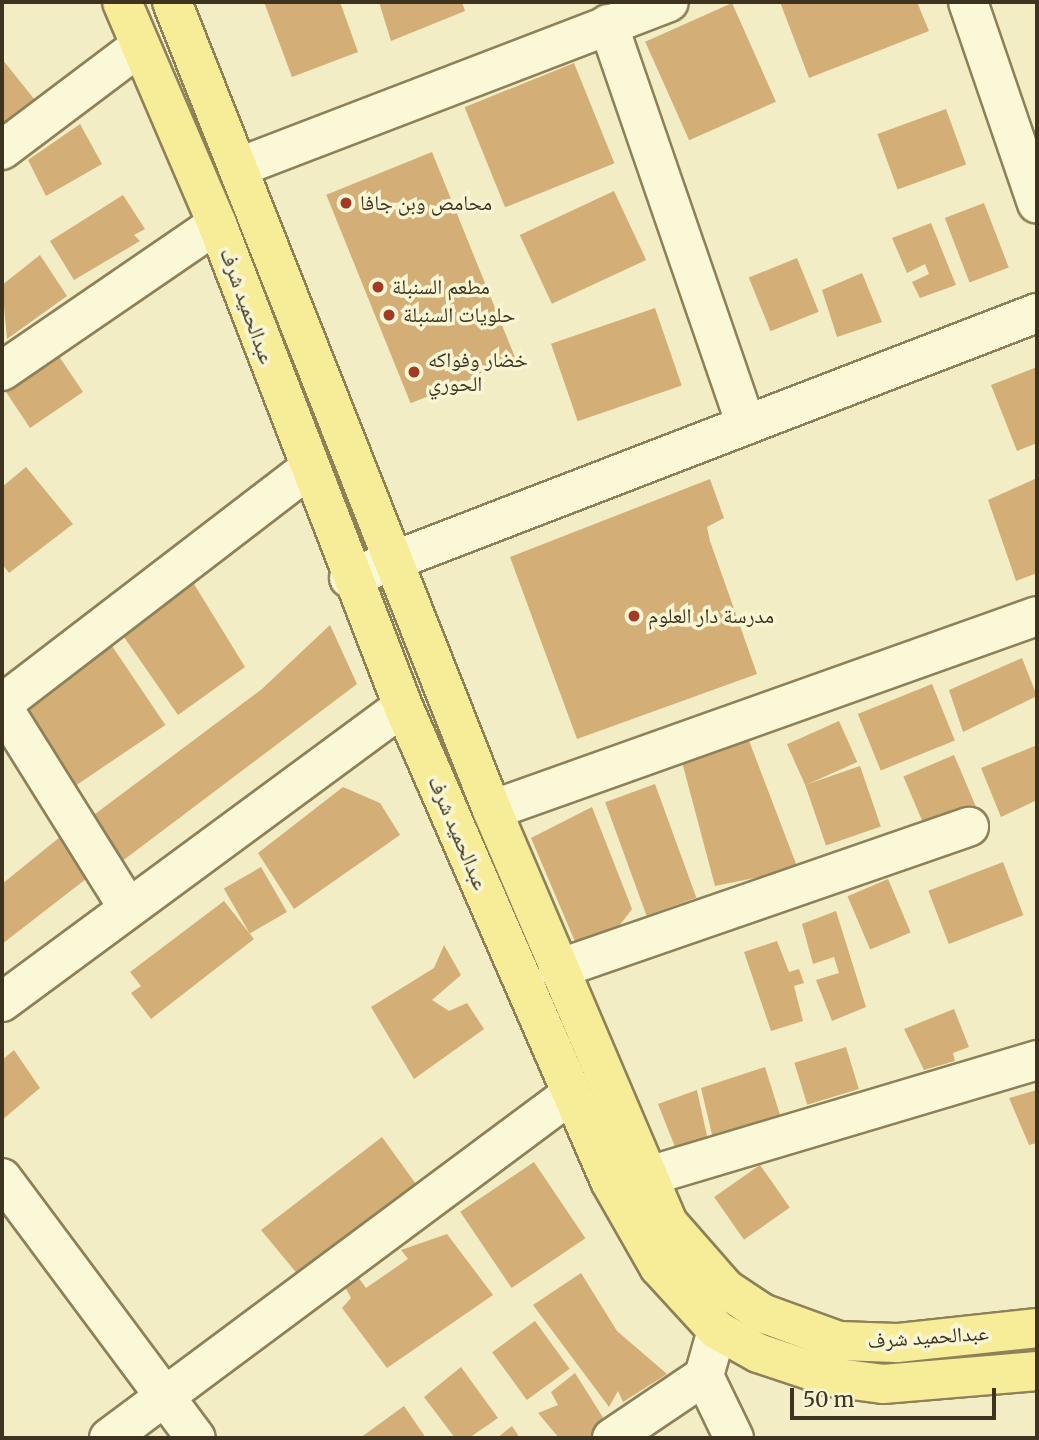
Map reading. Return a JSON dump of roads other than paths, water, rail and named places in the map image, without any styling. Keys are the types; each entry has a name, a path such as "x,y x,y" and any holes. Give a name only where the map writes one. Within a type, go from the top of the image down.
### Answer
{"main road":[{"name":"عبدالحميد شرف","path":"122,2 217,224 307,470 403,706 628,1219 659,1267 717,1330 758,1353 830,1377 883,1384 1037,1371"},
{"name":"عبدالحميد شرف","path":"172,2 242,166 492,810 645,1177 690,1253 726,1289 794,1326 839,1341 897,1343 1037,1328"}],"street":[{"path":"242,166 669,2"},
{"path":"968,2 1037,203"},
{"path":"608,24 745,422"},
{"path":"2,150 140,46"},
{"path":"2,371 217,224"},
{"path":"349,578 745,422 1037,313"},
{"path":"127,906 2,705 307,470"},
{"path":"492,810 1037,616"},
{"path":"2,1002 127,906 403,706"},
{"path":"558,969 969,827"},
{"path":"645,1177 1037,1060"},
{"path":"109,1438 571,1094"},
{"path":"2,1178 196,1438"},
{"path":"612,1438 704,1376 717,1330"},
{"path":"704,1376 734,1438"}],"place":[{"name":"محامص وبن جافا","path":"346,203"},
{"name":"مطعم السنبلة","path":"378,287"},
{"name":"حلويات السنبلة","path":"389,315"},
{"name":"خضار وفواكه الحوري","path":"414,372"},
{"name":"مدرسة دار العلوم","path":"634,616"}]}
